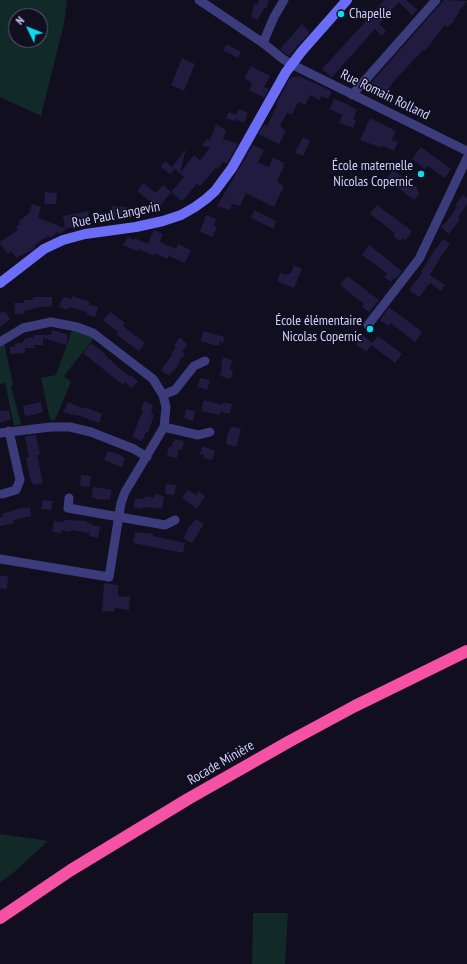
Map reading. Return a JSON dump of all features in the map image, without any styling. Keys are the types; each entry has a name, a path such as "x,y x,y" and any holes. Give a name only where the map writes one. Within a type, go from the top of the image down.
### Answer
{"highway":[{"name":"Rocade Minière","path":"0,918 71,870 201,791 355,706 467,650"},
{"name":"Rocade Minière","path":"0,926 56,888 156,826 230,783 363,710 467,659"}],"street":[{"name":"Rue Romain Rolland","path":"199,0 263,43 291,64 467,151"},
{"path":"263,43 274,17 284,0"},
{"name":"Rue Paul Langevin","path":"0,283 44,250 63,240 85,234 136,227 163,221 195,207 206,199 215,191 228,174 291,64 347,0"},
{"path":"352,95 436,0"},
{"path":"368,325 419,259 467,158"},
{"path":"0,342 22,328 51,322 77,326 93,333 153,379 163,395 166,407 164,427 147,458 125,492 121,503 109,577 0,559"},
{"path":"163,395 174,390 194,366 205,361"},
{"path":"0,433 51,427 70,427 90,432 134,449 147,458"},
{"path":"164,427 198,435 210,432"},
{"path":"2,494 16,490 20,480 9,431"},
{"path":"70,498 68,508 118,518 165,525 176,520"}],"green space":[{"path":"0,0 67,0 64,24 41,116 0,97"},
{"path":"73,327 94,338 64,376 71,382 55,420 50,420 41,378 56,375"},
{"path":"4,343 13,384 11,386 21,424 14,426 5,383 0,384 0,345"},
{"path":"0,834 48,841 12,874 0,882"},
{"path":"253,913 288,913 285,964 252,964"}],"building":[{"path":"259,0 269,0 266,8 264,8 258,20 251,17 254,4 257,5"},
{"path":"384,0 406,0 417,10 412,15 399,2 379,24 386,31 382,36 375,29 332,77 330,76 322,69 366,21 359,14 363,9 370,16"},
{"path":"444,0 467,1 459,11 460,12 454,19 455,20 447,28 445,25 425,51 424,49 394,81 386,93 381,97 378,94 377,96 367,87"},
{"path":"302,24 310,32 289,56 280,49"},
{"path":"227,44 241,52 238,58 223,50"},
{"path":"182,58 195,64 184,91 171,85"},
{"path":"251,66 270,76 264,87 269,89 264,98 249,90 252,83 244,78"},
{"path":"299,76 331,91 328,99 321,96 320,100 310,95 305,105 298,102 292,115 287,113 280,126 286,131 279,144 258,134 264,124 267,126 277,105 276,104 290,78"},
{"path":"334,99 357,110 353,119 356,120 353,128 339,123 342,115 330,109"},
{"path":"239,109 248,113 244,123 235,119 234,121 226,118 229,112 236,115"},
{"path":"370,118 396,131 392,140 398,142 394,151 383,146 382,148 360,140"},
{"path":"216,124 226,130 223,139 238,144 227,164 223,162 218,169 216,168 200,186 197,184 182,201 171,192 184,177 172,167 186,149 180,173 194,155 200,160 210,148 202,145 207,139 210,140"},
{"path":"303,137 310,141 303,156 295,153"},
{"path":"253,145 264,150 258,162 269,167 273,157 284,163 284,167 277,182 284,186 274,207 246,193 240,206 233,204 229,210 217,206"},
{"path":"421,147 451,169 445,178 428,166 425,169 412,159"},
{"path":"165,161 175,169 170,174 161,167"},
{"path":"393,170 418,188 416,190 420,193 414,200 386,179"},
{"path":"143,183 156,193 163,185 171,192 157,210 150,204 151,202 137,191"},
{"path":"45,192 57,193 56,204 44,204"},
{"path":"463,195 467,198 467,204 458,217 460,219 449,234 441,227 445,224 457,207 455,205"},
{"path":"32,204 41,207 38,218 65,228 63,216 89,211 86,225 67,228 60,234 58,232 50,238 48,236 34,246 35,247 32,250 16,258 11,251 8,254 0,242 18,230 16,227 20,224 18,222 29,213"},
{"path":"377,205 412,231 406,240 403,238 400,241 393,236 395,233 370,214"},
{"path":"112,206 127,207 127,217 112,217"},
{"path":"254,210 276,221 274,229 251,218"},
{"path":"206,215 216,219 214,226 217,227 213,237 200,232"},
{"path":"154,230 163,234 160,241 164,244 176,249 178,244 191,250 185,263 169,256 167,259 155,253 154,256 138,249 137,251 123,245 128,237 134,240 135,238 148,244"},
{"path":"443,239 450,244 430,275 445,285 441,291 430,283 419,297 409,290 422,273 421,272 432,254"},
{"path":"369,245 402,271 396,279 394,278 391,282 384,277 387,273 362,255"},
{"path":"294,265 302,269 294,288 277,281 280,273 285,275 291,273"},
{"path":"347,276 379,300 369,312 362,307 364,304 340,285"},
{"path":"72,296 90,302 89,305 98,307 95,317 86,314 87,312 69,307 68,310 59,307 63,297 72,299"},
{"path":"33,297 52,297 52,306 33,308 24,311 24,314 15,314 14,303 24,303 24,300 33,300"},
{"path":"389,307 422,332 415,342 391,323 388,326 380,320"},
{"path":"0,310 1,313 5,311 10,319 0,327"},
{"path":"110,312 125,323 123,326 145,343 139,351 116,334 118,332 103,320"},
{"path":"52,330 68,335 66,345 43,338 43,345 34,345 34,348 25,348 25,353 10,354 10,347 15,347 15,344 24,342 24,339 34,337 34,335 51,335"},
{"path":"203,331 224,337 223,343 219,342 219,345 214,345 201,341"},
{"path":"363,335 372,343 378,336 402,354 395,363 371,345 366,352 356,344"},
{"path":"180,337 187,344 182,352 185,354 179,361 178,366 169,376 161,370 172,355 171,354 176,347 174,345"},
{"path":"91,343 102,351 126,374 131,375 138,381 132,388 125,382 123,385 83,353"},
{"path":"223,357 232,360 230,369 233,370 231,379 220,376"},
{"path":"200,378 210,380 207,390 198,387"},
{"path":"204,400 222,405 223,402 232,404 230,414 220,412 220,415 201,411"},
{"path":"144,401 153,405 151,414 154,415 148,433 146,432 142,441 132,437 143,411 141,410"},
{"path":"41,402 43,412 25,416 23,406"},
{"path":"68,402 84,409 85,407 102,414 99,423 77,415 63,412"},
{"path":"186,409 195,411 193,421 184,418"},
{"path":"9,410 11,419 0,423 0,411"},
{"path":"231,426 241,429 236,447 226,444 226,439"},
{"path":"36,435 40,455 37,455 43,483 33,485 26,458 29,457 25,436"},
{"path":"175,439 184,441 182,450 179,449 177,458 167,456 169,447 171,447"},
{"path":"202,446 215,451 212,460 203,458 204,455 200,454"},
{"path":"108,451 121,455 125,458 122,467 104,460"},
{"path":"81,475 91,476 89,487 80,486"},
{"path":"166,484 176,485 174,495 165,494"},
{"path":"93,487 112,490 110,500 96,499 92,497"},
{"path":"188,490 196,495 198,491 205,496 197,509 182,498"},
{"path":"155,494 164,496 162,509 143,507 143,509 134,507 135,498 144,499 145,496 154,498"},
{"path":"43,500 53,501 51,510 41,509"},
{"path":"24,507 30,507 31,516 13,520 14,523 0,526 0,517 3,517 2,514"},
{"path":"196,519 204,524 192,543 183,538 188,530 187,529"},
{"path":"64,520 87,521 87,523 91,523 91,525 100,527 98,538 89,536 90,533 71,530 71,532 62,530 61,533 52,532 54,521 63,523"},
{"path":"135,532 153,534 153,536 185,543 183,553 133,543"},
{"path":"0,576 8,576 7,589 0,588"},
{"path":"104,583 118,585 118,596 130,597 129,610 115,608 114,612 102,611"}],"place":[{"name":"Chapelle","path":"341,14"},
{"name":"École maternelle Nicolas Copernic","path":"421,174"},
{"name":"École élémentaire Nicolas Copernic","path":"370,329"}]}
